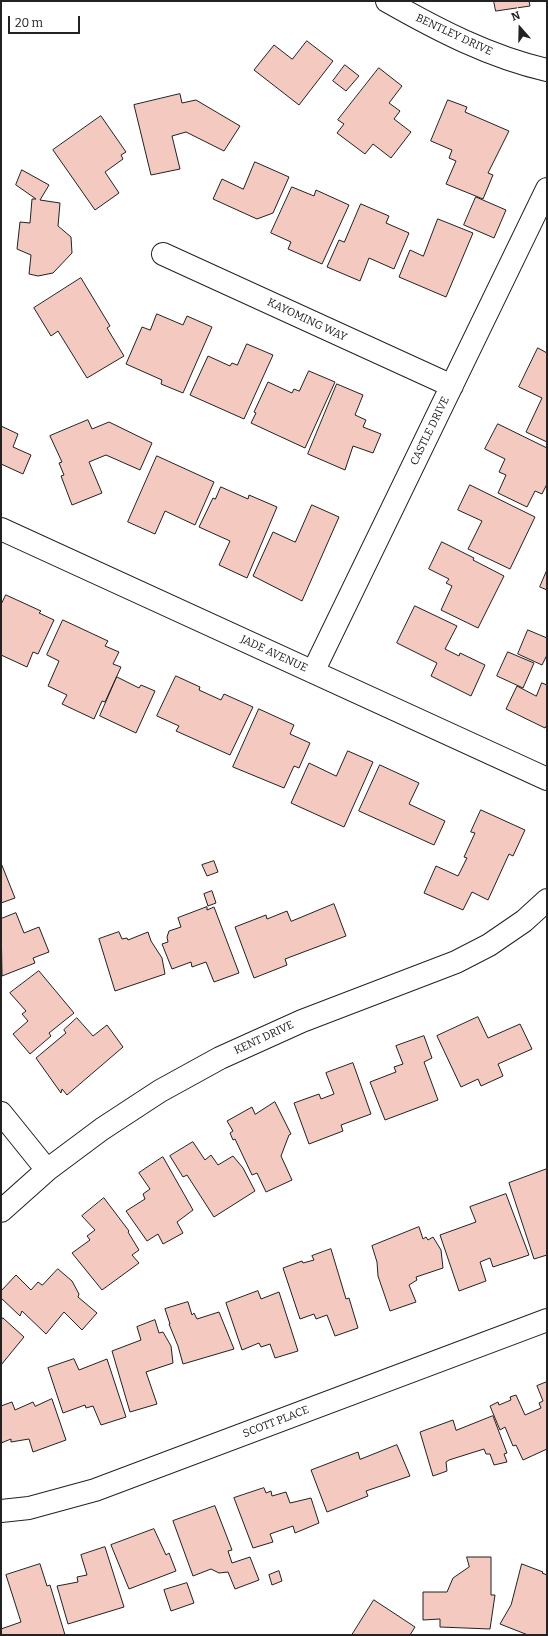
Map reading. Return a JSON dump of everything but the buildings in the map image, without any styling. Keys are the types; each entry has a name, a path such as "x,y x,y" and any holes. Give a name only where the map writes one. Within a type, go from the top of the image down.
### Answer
{"street":[{"name":"BENTLEY DRIVE","path":"388,1 430,26 482,50 547,70"},
{"name":"CASTLE DRIVE","path":"313,672 547,189"},
{"name":"KAYOMING WAY","path":"163,254 452,386"},
{"name":"JADE AVENUE","path":"1,529 547,779"},
{"name":"KENT DRIVE","path":"1,1211 47,1170 102,1129 153,1096 220,1058 302,1021 456,962 489,945 524,921 547,900"},
{"path":"1,1113 47,1170"},
{"name":"SCOTT PLACE","path":"1,1511 29,1508 94,1490 547,1320"}]}
